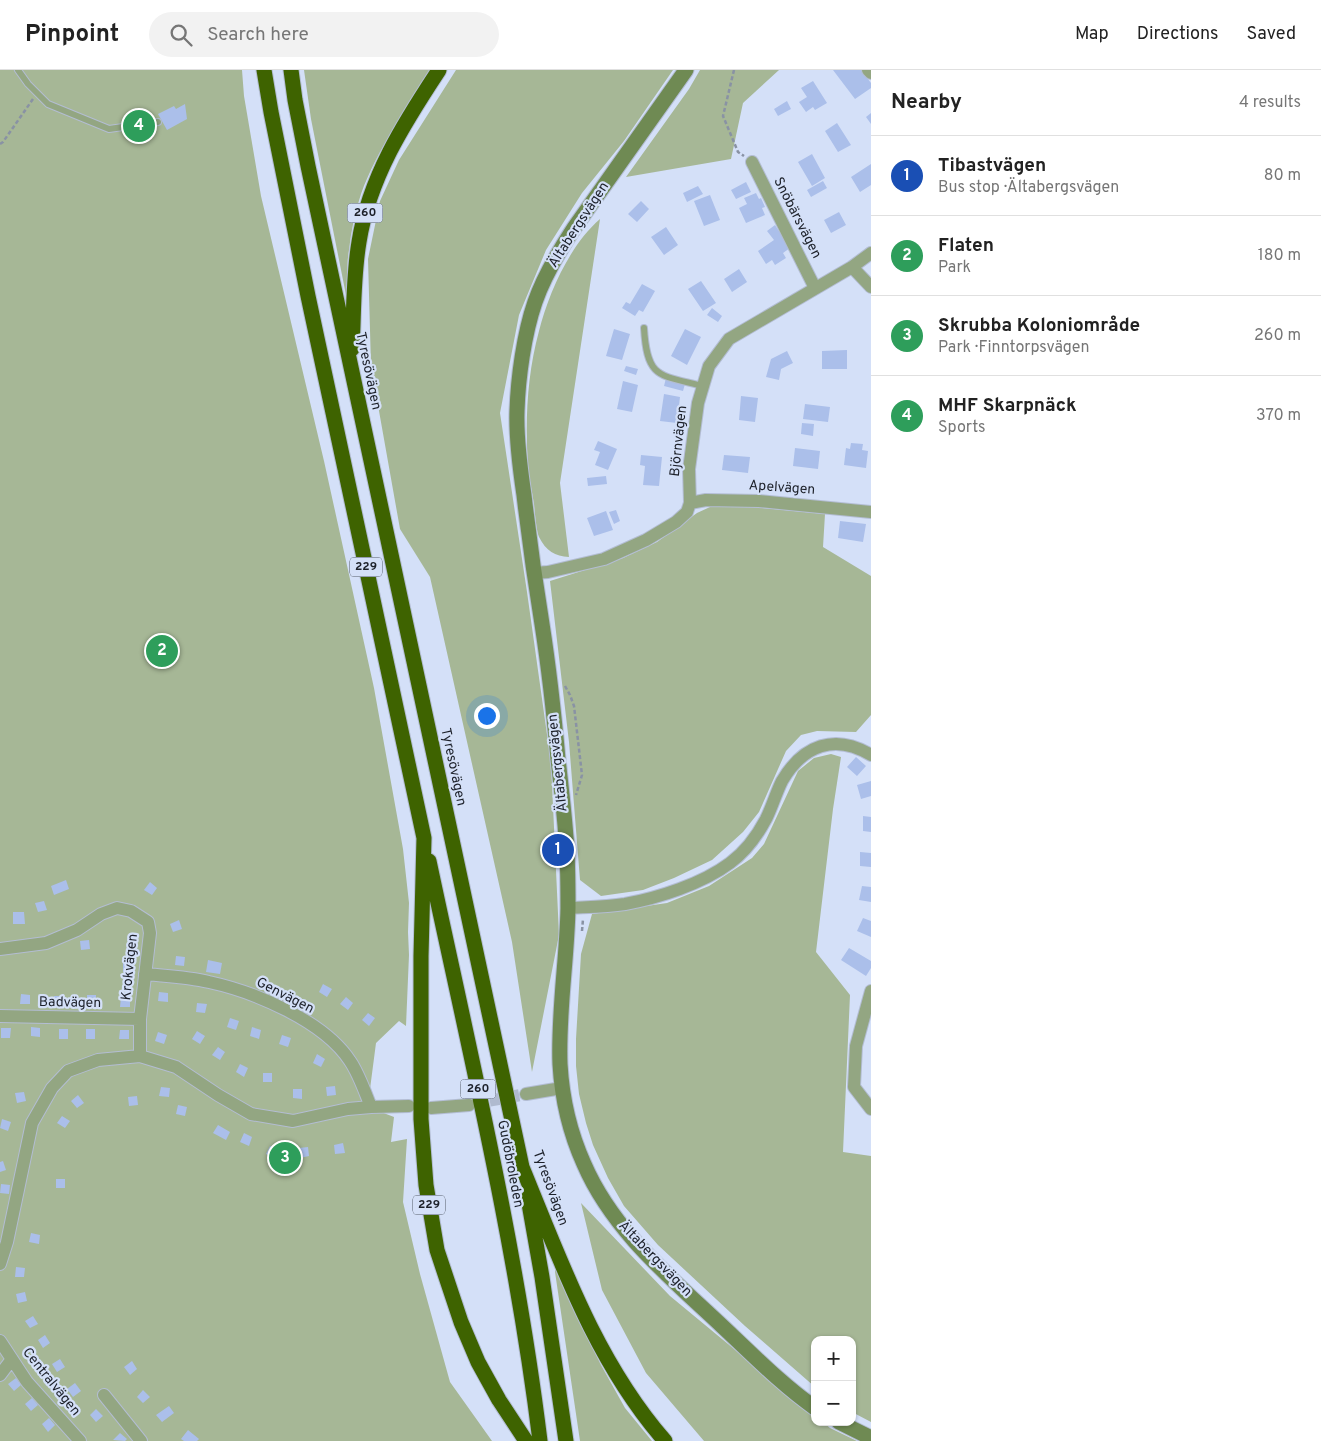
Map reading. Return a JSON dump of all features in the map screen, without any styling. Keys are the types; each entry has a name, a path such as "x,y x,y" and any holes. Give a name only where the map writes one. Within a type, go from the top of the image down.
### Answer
{"highway":[{"name":"229","path":"264,70 270,112 310,305 424,838 421,956 421,1100 426,1185 437,1250 461,1322 478,1362 499,1400 524,1437"},
{"name":"Tyresövägen","path":"291,70 308,166 522,1167 574,1294 605,1356 634,1400 665,1441"},
{"name":"260","path":"352,373 355,277 364,216 371,193 385,160 398,135 439,70"},
{"name":"Gudöbroleden","path":"424,838 499,1190 525,1332 540,1441"},
{"name":"Gudöbroleden","path":"522,1167 542,1277 566,1441"}],"street":[{"name":"Ältabergsvägen","path":"686,70 558,253 534,304 520,370 517,412 519,457 555,728 566,838 568,908 561,1029 560,1062 562,1088 575,1141 585,1167 613,1216 630,1237 657,1264 784,1383 811,1405"},
{"path":"868,70 871,73"},
{"name":"Snöbärsvägen","path":"752,162 815,288"},
{"name":"Björnvägen","path":"690,502 689,469 696,412 709,366 729,338 852,267 871,253"},
{"path":"852,267 871,287"},
{"name":"Apelvägen","path":"690,502 706,500 759,501 871,512"},
{"path":"534,574 604,559 646,540 676,522 686,512 690,502"},
{"path":"568,908 624,904 659,896 708,876 729,864 753,839 766,819 782,782 798,760 816,747 839,743 871,755"},
{"name":"Krokvägen","path":"0,950 46,944 77,930 101,914 117,908 131,911 148,922 150,933 140,1020 140,1056"},
{"name":"Genvägen","path":"145,974 208,981 250,993 298,1016 335,1042 351,1062 370,1106"},
{"path":"871,991 856,1046 854,1087 871,1109"},
{"name":"Badvägen","path":"0,1016 140,1020"},
{"path":"0,1264 32,1123 52,1088 68,1071 98,1060 140,1056 176,1067 251,1114 294,1121 370,1106 409,1106"},
{"path":"526,1094 562,1088"},
{"path":"430,1108 469,1105"},
{"name":"Centralvägen","path":"0,1341 27,1382 80,1441"},
{"path":"0,1376 12,1359"},
{"path":"104,1395 142,1441"},
{"path":"847,1426 871,1438"}],"lane":[{"path":"18,70 48,104 109,129 158,122"},
{"path":"644,328 645,347 649,362 655,370 664,376 703,386"}],"path":[{"path":"734,70 723,116 738,152 752,162"},
{"path":"0,144 37,93"},
{"path":"563,684 574,706 582,775 575,800"},
{"path":"582,933 583,907"}],"green space":[{"path":"0,70 242,70 244,96 261,196 324,461 374,688 403,849 409,903 406,1026 399,1021 376,1043 370,1089 381,1112 394,1117 391,1142 407,1139 403,1202 420,1274 450,1382 492,1441 0,1441"},
{"path":"304,70 431,70 384,146 361,194 348,256 347,300 311,119"},
{"path":"456,70 673,70 624,141 582,193 546,250 519,315 500,413 551,763 559,935 532,1072 512,942 430,577 400,529 371,366 368,259 380,201 399,160"},
{"path":"700,70 779,70 743,103 731,159 626,177 689,89"},
{"path":"600,219 560,483 569,557 551,552 538,534 528,466 529,381 543,316 555,285 579,242"},
{"path":"732,505 825,514 823,547 871,576 871,715 856,732 817,731 801,735 786,751 759,812 743,832 712,860 643,890 601,896 580,880 569,742 550,581 623,558 657,542 697,513 710,507"},
{"path":"831,754 841,757 816,952 850,995 843,1152 871,1156 871,1422 856,1414 856,1336 811,1336 811,1384 745,1326 658,1245 624,1206 608,1178 593,1145 579,1094 576,1066 581,954 592,914 667,903 709,886 752,858 764,844 798,771 814,758"},
{"path":"581,1203 670,1296 811,1413 811,1426 828,1426 857,1441 704,1441 646,1373 602,1290"},
{"path":"556,1265 572,1306 601,1365 625,1408 652,1441 580,1441 555,1272"}],"building":[{"path":"833,70 861,70 871,83 871,88 855,99"},
{"path":"813,81 827,103 815,110 813,107 806,112 799,102 807,97 801,88"},
{"path":"787,101 791,109 778,116 774,109"},
{"path":"185,104 187,119 167,130 158,114 174,106 176,109"},
{"path":"871,113 871,124 866,117"},
{"path":"837,123 851,145 838,152 825,131"},
{"path":"812,154 825,178 812,186 798,162"},
{"path":"871,164 871,185 860,192 851,177"},
{"path":"823,181 827,188 811,197 807,190"},
{"path":"746,182 751,192 736,199 731,190"},
{"path":"698,186 703,194 687,202 683,193"},
{"path":"756,193 759,199 761,198 765,207 762,208 765,215 746,223 739,208 747,204 744,198"},
{"path":"710,195 720,220 704,226 694,201"},
{"path":"641,201 649,209 637,222 628,214"},
{"path":"839,212 846,225 831,233 824,220"},
{"path":"775,225 790,248 783,253 786,258 775,265 772,260 766,264 758,251 774,240 767,231"},
{"path":"666,227 678,245 664,255 651,237"},
{"path":"739,269 747,282 732,292 724,279"},
{"path":"701,281 716,303 703,311 688,289"},
{"path":"642,284 655,291 643,312 639,310 635,316 622,308 626,302 630,304"},
{"path":"712,308 722,316 718,322 707,315"},
{"path":"614,329 630,334 622,360 606,356"},
{"path":"685,329 701,337 687,365 671,356"},
{"path":"847,350 847,369 822,369 822,351"},
{"path":"787,351 793,363 781,369 779,380 766,377 771,359"},
{"path":"626,366 638,369 636,375 624,371"},
{"path":"666,378 685,384 683,391 664,386"},
{"path":"623,381 638,385 632,412 617,409"},
{"path":"664,394 680,397 677,423 660,421"},
{"path":"741,396 758,398 755,422 739,420"},
{"path":"805,404 830,407 828,422 803,419"},
{"path":"802,423 814,424 813,436 801,434"},
{"path":"598,441 617,449 608,470 595,465 600,452 594,450"},
{"path":"851,443 863,444 862,450 868,451 866,468 844,465 846,448 850,449"},
{"path":"795,448 820,451 818,469 793,466"},
{"path":"641,455 662,457 659,486 643,485 645,466 640,465"},
{"path":"724,455 750,457 748,473 722,470"},
{"path":"606,476 607,484 588,486 587,478"},
{"path":"616,510 620,521 614,524 609,512"},
{"path":"606,511 613,530 594,536 587,518"},
{"path":"840,521 866,524 863,542 838,538"},
{"path":"856,757 866,766 857,776 847,767"},
{"path":"871,781 871,796 861,799 857,785"},
{"path":"863,816 871,817 871,832 863,831"},
{"path":"860,852 871,853 871,867 860,866"},
{"path":"66,880 69,889 54,895 51,886"},
{"path":"150,882 157,888 152,895 144,890"},
{"path":"862,886 871,887 871,902 859,900"},
{"path":"44,901 47,910 38,912 35,903"},
{"path":"13,912 24,912 25,924 13,924"},
{"path":"863,918 871,921 871,937 857,931"},
{"path":"179,920 182,929 173,932 170,924"},
{"path":"89,940 90,949 81,950 80,941"},
{"path":"849,948 871,961 871,968 866,976 841,960"},
{"path":"176,956 185,957 184,966 175,965"},
{"path":"208,960 222,963 220,974 206,972"},
{"path":"123,962 132,963 132,972 123,972"},
{"path":"323,984 332,989 327,997 319,992"},
{"path":"159,992 168,993 168,1002 158,1001"},
{"path":"21,994 30,995 30,1004 20,1004"},
{"path":"87,995 96,995 96,1005 87,1004"},
{"path":"54,996 64,996 63,1005 54,1005"},
{"path":"121,997 130,997 130,1007 120,1007"},
{"path":"346,997 353,1003 348,1010 340,1004"},
{"path":"197,1003 207,1004 205,1013 196,1012"},
{"path":"368,1013 375,1018 369,1026 362,1020"},
{"path":"230,1018 239,1021 236,1030 227,1027"},
{"path":"31,1027 40,1028 40,1037 31,1036"},
{"path":"252,1027 261,1030 259,1039 250,1036"},
{"path":"1,1028 11,1028 10,1038 1,1038"},
{"path":"59,1029 68,1029 68,1039 59,1039"},
{"path":"86,1029 95,1029 95,1039 86,1039"},
{"path":"120,1030 129,1030 129,1039 119,1039"},
{"path":"197,1031 205,1036 200,1044 192,1039"},
{"path":"158,1032 167,1035 164,1044 155,1041"},
{"path":"282,1035 291,1038 288,1047 279,1044"},
{"path":"218,1047 225,1052 220,1060 212,1055"},
{"path":"317,1054 325,1059 321,1067 313,1063"},
{"path":"240,1064 248,1068 244,1077 236,1072"},
{"path":"263,1073 272,1073 272,1082 263,1082"},
{"path":"335,1086 336,1095 327,1096 326,1087"},
{"path":"161,1087 170,1088 169,1097 159,1096"},
{"path":"293,1089 302,1089 302,1099 293,1098"},
{"path":"24,1092 26,1101 17,1103 15,1093"},
{"path":"78,1095 84,1103 77,1108 71,1101"},
{"path":"137,1096 138,1105 129,1106 128,1097"},
{"path":"178,1105 187,1107 185,1116 176,1114"},
{"path":"62,1116 70,1121 65,1128 57,1123"},
{"path":"2,1119 11,1122 8,1131 0,1128"},
{"path":"218,1125 230,1132 226,1140 213,1133"},
{"path":"244,1133 252,1137 249,1146 240,1142"},
{"path":"343,1143 345,1153 335,1154 334,1145"},
{"path":"270,1146 278,1149 275,1158 266,1154"},
{"path":"308,1147 309,1156 300,1158 299,1148"},
{"path":"3,1161 6,1170 0,1172 0,1162"},
{"path":"56,1179 65,1179 65,1188 56,1188"},
{"path":"1,1184 10,1185 9,1194 0,1193"},
{"path":"31,1233 40,1235 39,1244 29,1242"},
{"path":"16,1267 25,1268 24,1277 15,1277"},
{"path":"25,1292 27,1301 18,1303 16,1294"},
{"path":"33,1316 38,1324 30,1328 25,1321"},
{"path":"45,1335 50,1343 43,1348 38,1340"},
{"path":"60,1359 65,1367 57,1372 52,1364"},
{"path":"132,1361 137,1369 130,1375 124,1367"},
{"path":"16,1378 21,1385 14,1391 8,1384"},
{"path":"75,1383 81,1391 73,1397 67,1389"},
{"path":"143,1390 150,1397 143,1403 137,1397"},
{"path":"32,1398 38,1405 31,1411 25,1404"},
{"path":"169,1406 174,1413 162,1422 156,1415"},
{"path":"96,1409 103,1416 96,1422 90,1415"},
{"path":"49,1418 55,1425 48,1432 42,1424"},
{"path":"188,1430 199,1439 197,1441 184,1441 181,1439"},
{"path":"120,1433 127,1439 125,1441 113,1440"}],"tunnel":[{"path":"472,1104 526,1094"}],"place":[{"name":"MHF Skarpnäck","path":"139,126"},
{"name":"Flaten","path":"162,651"},
{"name":"Tibastvägen","path":"558,850"},
{"name":"Skrubba Koloniområde","path":"285,1158"}]}
